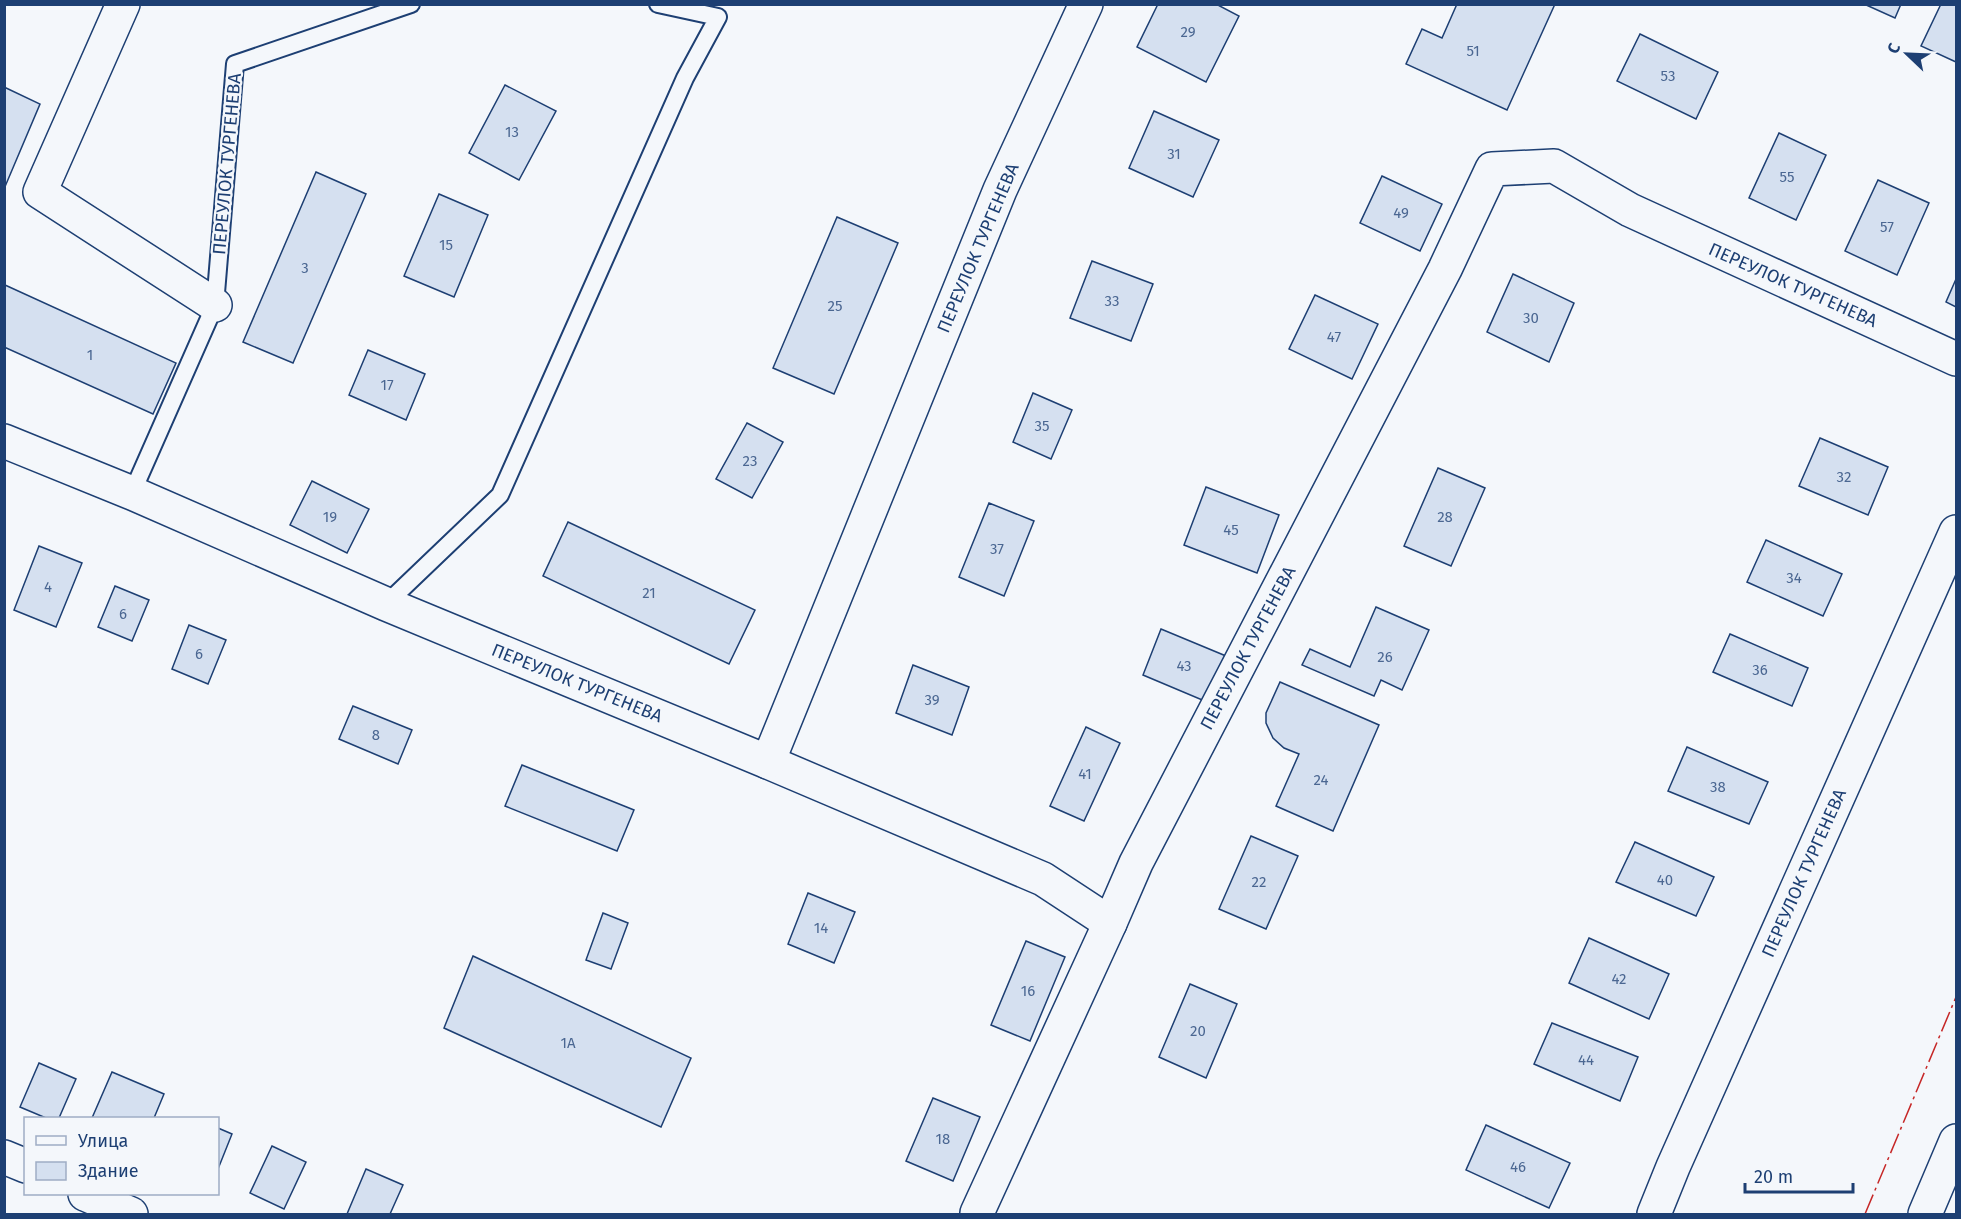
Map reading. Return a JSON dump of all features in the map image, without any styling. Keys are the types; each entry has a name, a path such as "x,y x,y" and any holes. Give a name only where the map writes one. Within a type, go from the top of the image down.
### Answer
{"street":[{"path":"123,4 40,192 215,305"},
{"name":"ПЕРЕУЛОК ТУРГЕНЕВА","path":"768,762 1000,190 1086,4"},
{"name":"ПЕРЕУЛОК ТУРГЕНЕВА","path":"4,441 132,493 386,604 1043,879 1110,923 1136,863 1445,269 1492,169 1554,166 1628,208 1956,359"},
{"name":"ПЕРЕУЛОК ТУРГЕНЕВА","path":"1654,1215 1673,1167 1956,532"},
{"path":"977,1213 1110,923"},
{"path":"1925,1215 1956,1141"},
{"path":"4,1157 24,1165"},
{"path":"87,1195 131,1215"}],"lane":[{"name":"ПЕРЕУЛОК ТУРГЕНЕВА","path":"132,493 215,305 235,64 411,4"},
{"path":"386,604 500,495 685,78 718,17 658,4"}],"building":[{"path":"1158,4 1216,4 1239,16 1206,82 1137,47"},
{"path":"1457,4 1555,4 1507,110 1406,64 1422,29 1442,38"},
{"path":"1864,4 1901,4 1895,18"},
{"path":"1941,4 1956,4 1956,62 1921,46"},
{"path":"1640,34 1718,72 1696,119 1617,81"},
{"path":"505,85 556,111 519,180 469,153"},
{"path":"4,87 40,104 4,189"},
{"path":"1154,111 1219,140 1193,197 1129,168"},
{"path":"1779,133 1826,155 1796,220 1749,198"},
{"path":"316,172 366,194 293,363 243,342"},
{"path":"1382,176 1442,204 1420,251 1360,223"},
{"path":"1878,180 1929,203 1897,275 1845,251"},
{"path":"439,194 488,215 454,297 404,276"},
{"path":"837,217 898,243 834,394 773,368"},
{"path":"1092,261 1153,284 1131,341 1070,318"},
{"path":"1513,274 1574,303 1549,362 1487,332"},
{"path":"1956,279 1956,307 1946,302"},
{"path":"5,285 176,363 153,414 4,347"},
{"path":"1315,295 1378,324 1352,379 1289,349"},
{"path":"368,350 425,374 406,420 349,395"},
{"path":"1033,393 1072,410 1051,459 1013,442"},
{"path":"747,423 783,442 752,498 716,479"},
{"path":"1820,438 1888,467 1868,515 1799,486"},
{"path":"1438,468 1485,488 1451,566 1404,546"},
{"path":"312,481 369,509 347,553 290,525"},
{"path":"1206,487 1279,515 1257,573 1184,545"},
{"path":"989,503 1034,521 1004,596 959,577"},
{"path":"568,522 755,610 729,664 543,576"},
{"path":"1766,540 1842,574 1823,616 1747,582"},
{"path":"39,546 82,563 56,627 14,610"},
{"path":"115,586 149,600 132,641 98,627"},
{"path":"1376,607 1429,630 1402,690 1381,680 1374,696 1302,665 1310,649 1350,667"},
{"path":"189,625 226,640 208,684 172,669"},
{"path":"1161,629 1226,656 1207,702 1143,675"},
{"path":"1730,634 1808,668 1792,706 1713,672"},
{"path":"913,665 969,687 952,735 896,713"},
{"path":"1280,682 1379,725 1333,831 1276,806 1299,754 1284,748 1273,738 1266,723 1266,713"},
{"path":"353,706 412,730 398,764 339,739"},
{"path":"1086,727 1120,743 1084,821 1050,806"},
{"path":"1687,747 1768,782 1749,824 1668,791"},
{"path":"522,765 634,810 617,851 505,806"},
{"path":"1251,836 1298,856 1266,929 1219,909"},
{"path":"1635,842 1714,877 1696,916 1616,882"},
{"path":"808,893 855,912 834,963 788,944"},
{"path":"603,913 628,923 611,969 586,960"},
{"path":"1589,938 1669,974 1649,1019 1569,983"},
{"path":"1026,941 1065,957 1030,1041 991,1025"},
{"path":"473,956 691,1058 661,1127 444,1028"},
{"path":"1190,984 1237,1004 1206,1078 1159,1057"},
{"path":"1552,1023 1638,1057 1620,1101 1534,1064"},
{"path":"39,1063 76,1079 59,1117 44,1117 20,1107"},
{"path":"112,1072 164,1094 154,1117 92,1117"},
{"path":"933,1098 980,1117 953,1181 906,1161"},
{"path":"1486,1125 1570,1163 1549,1208 1466,1170"},
{"path":"219,1128 232,1134 219,1166"},
{"path":"272,1146 306,1162 284,1209 250,1193"},
{"path":"366,1169 403,1185 390,1214 347,1214"}],"power":[{"path":"1865,1214 1956,997"}]}
